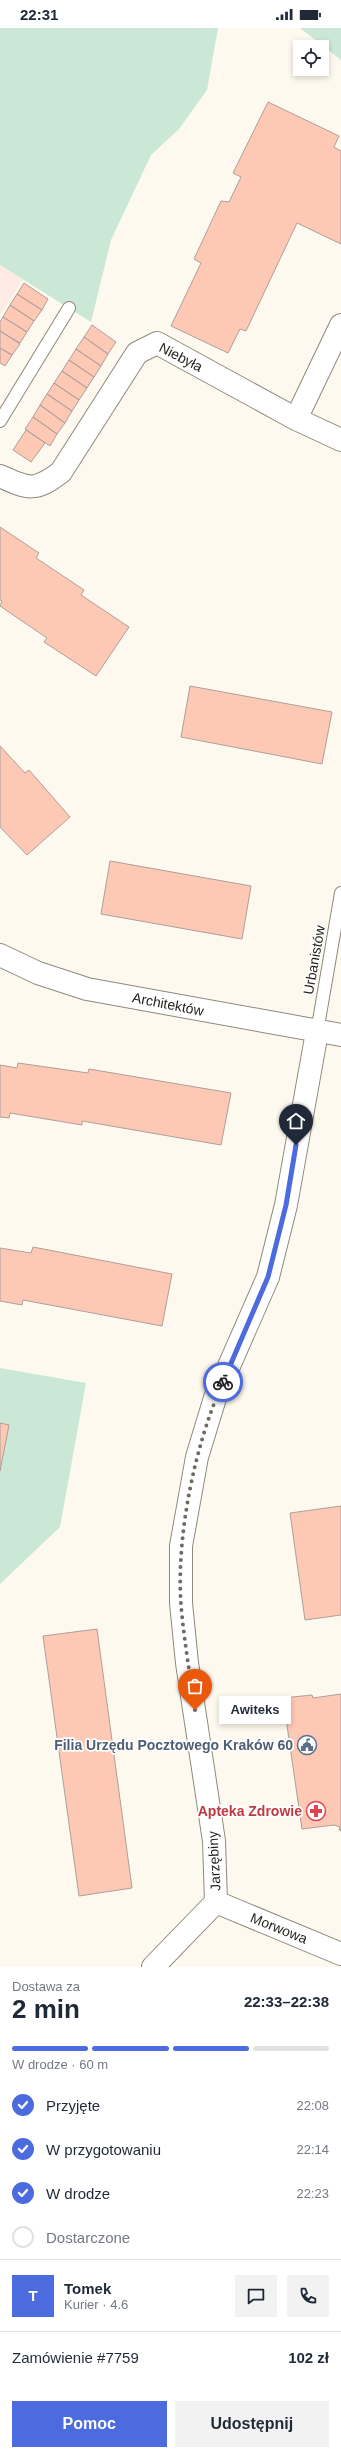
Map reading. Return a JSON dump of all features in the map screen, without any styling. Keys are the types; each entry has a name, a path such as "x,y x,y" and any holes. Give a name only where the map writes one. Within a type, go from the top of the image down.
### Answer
{"street":[{"path":"341,325 296,419 341,440"},
{"name":"Niebyła","path":"0,476 24,487 45,484 61,472 136,353 157,343 296,419"},
{"name":"Architektów","path":"0,955 38,973 87,989 317,1032 341,1035"},
{"name":"Jarzębiny","path":"153,1967 216,1902 214,1841 187,1663 181,1603 181,1546 197,1457 215,1398 270,1270 286,1205 317,1032"},
{"name":"Morwowa","path":"216,1902 341,1954"}],"lane":[{"path":"0,421 69,308"},
{"name":"Urbanistów","path":"317,1032 341,893"}],"shaded area":[{"path":"0,265 23,280 0,315"}],"green space":[{"path":"0,28 218,28 207,90 179,129 151,155 111,240 91,322 0,265"},
{"path":"300,28 341,28 341,60 329,51 329,40 315,40"},
{"path":"0,1368 86,1383 60,1527 0,1584"}],"building":[{"path":"268,102 339,136 334,147 341,151 341,244 297,223 246,331 240,329 228,353 171,326 201,263 194,259 221,201 229,202 241,177 233,173"},
{"path":"24,283 48,299 42,310 17,294"},
{"path":"17,294 42,310 34,321 10,305"},
{"path":"10,305 34,321 27,332 3,317"},
{"path":"3,317 27,332 20,343 0,331 0,322"},
{"path":"92,325 116,342 108,354 84,337"},
{"path":"0,331 20,344 12,355 0,348"},
{"path":"84,337 108,354 101,366 76,349"},
{"path":"0,348 12,355 5,366 0,363"},
{"path":"76,349 101,366 94,377 69,360"},
{"path":"69,360 94,377 87,388 62,371"},
{"path":"62,371 87,388 79,400 54,383"},
{"path":"54,383 79,400 72,411 47,394"},
{"path":"47,394 72,411 65,423 40,405"},
{"path":"40,405 65,423 57,434 33,417"},
{"path":"33,417 57,434 50,446 25,429"},
{"path":"26,430 45,443 31,462 13,450"},
{"path":"0,527 39,553 36,558 84,590 81,595 129,627 96,676 44,642 47,638 0,606 2,601 0,600"},
{"path":"190,686 332,712 322,764 181,737"},
{"path":"0,746 25,773 29,770 70,817 27,855 0,827"},
{"path":"110,861 251,886 242,939 101,914"},
{"path":"18,1063 88,1073 89,1069 231,1093 221,1145 82,1121 82,1125 10,1113 9,1118 0,1117 0,1065 17,1068"},
{"path":"33,1247 172,1274 162,1326 23,1300 22,1305 0,1301 0,1248 31,1253"},
{"path":"0,1423 9,1425 0,1471"},
{"path":"341,1506 341,1615 305,1620 290,1513"},
{"path":"97,1629 132,1888 79,1896 43,1636"},
{"path":"341,1694 341,1831 339,1830 340,1827 334,1825 302,1829 283,1698 312,1695 313,1698"}],"way so far":[{"path":"195,1710 187,1663 181,1603 181,1546 197,1457 215,1398 223,1382"}],"place":[{"name":"Awiteks","path":"195,1710"},
{"name":"Filia Urzędu Pocztowego Kraków 60","path":"307,1745"},
{"name":"Apteka Zdrowie","path":"316,1811"}],"route":[{"path":"223,1382 268,1277 286,1205 296,1145"}]}
